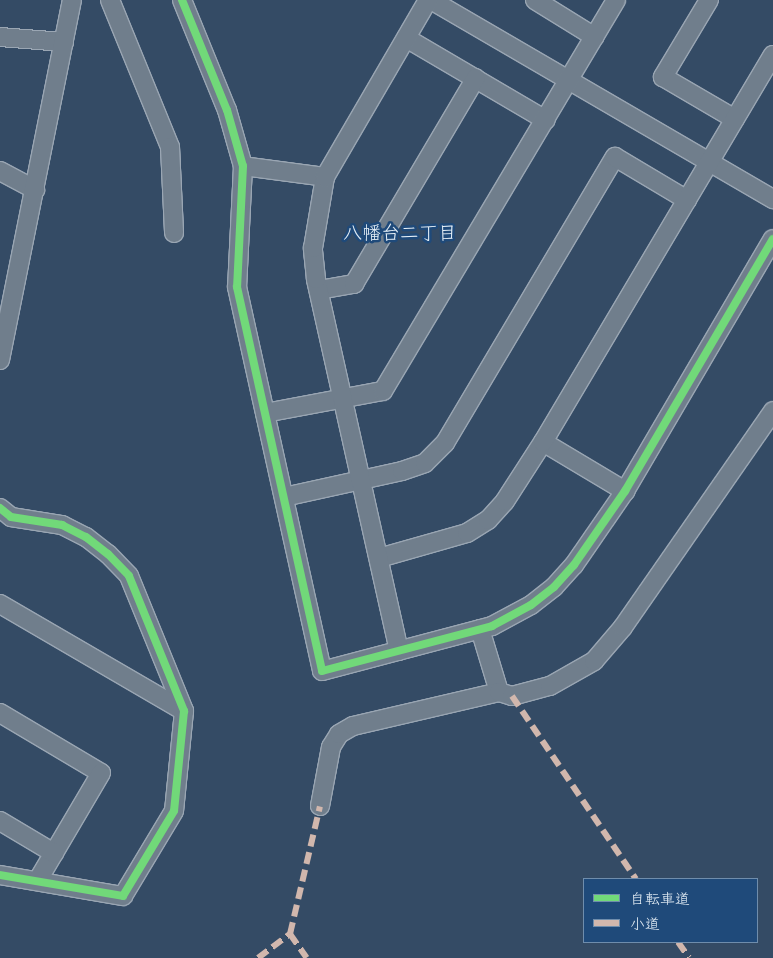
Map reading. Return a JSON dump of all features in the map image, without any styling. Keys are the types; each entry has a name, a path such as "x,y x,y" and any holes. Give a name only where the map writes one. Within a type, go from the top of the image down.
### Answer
{"street":[{"path":"0,360 7,283 34,190 72,0"},
{"path":"110,0 170,147 174,233"},
{"path":"182,0 227,110 243,166 237,287 322,671 480,629 531,606 554,587 574,565 625,491 773,239"},
{"path":"399,651 319,290 313,248 325,176 430,0 571,80 773,199"},
{"path":"534,0 595,37"},
{"path":"265,413 383,391 571,80 616,0"},
{"path":"709,0 663,77 735,119"},
{"path":"0,37 64,42"},
{"path":"406,38 546,120"},
{"path":"378,558 467,533 488,520 505,501 544,442 773,56"},
{"path":"319,290 354,284 476,78"},
{"path":"284,496 361,480 425,463 445,443 616,157 688,200"},
{"path":"243,166 325,176"},
{"path":"0,170 34,190"},
{"path":"320,806 331,747 339,734 353,726 500,692 512,696 550,686 594,661 623,627 773,411"},
{"path":"544,442 625,491"},
{"path":"0,508 11,517 62,525 86,537 128,576 184,711 174,811 123,896 38,880 0,876"},
{"path":"0,604 184,711"},
{"path":"480,629 500,692"},
{"path":"0,713 101,773 38,880"},
{"path":"0,821 54,853"}],"marked path":[{"path":"512,696 635,878"},
{"path":"258,958 290,934 320,806"},
{"path":"290,934 307,958"},
{"path":"679,943 689,958"}],"cycle path":[{"path":"182,0 227,110 243,166 237,287 322,671 492,626 531,605 554,587 574,565 625,491 773,239"},
{"path":"0,508 11,517 62,525 86,537 108,554 129,576 184,711 174,811 123,896 0,875"}],"district":[{"name":"八幡台二丁目","path":"400,234"}]}
